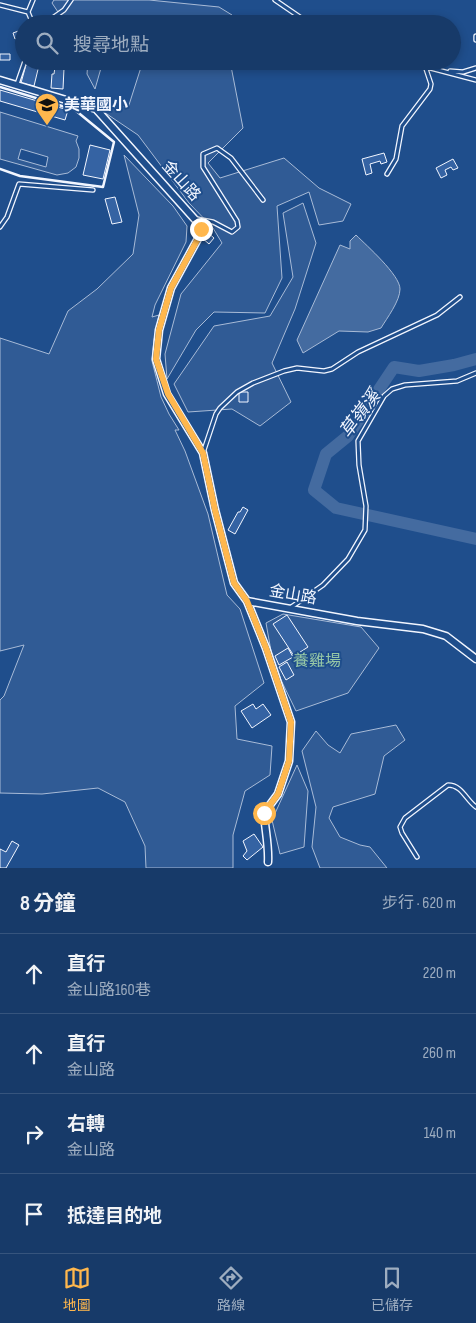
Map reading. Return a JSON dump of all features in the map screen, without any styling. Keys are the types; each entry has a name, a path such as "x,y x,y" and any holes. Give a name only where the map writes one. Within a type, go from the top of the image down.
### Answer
{"street":[{"name":"金山路","path":"0,80 96,109 196,219 201,229 200,235 171,288 159,330 156,359 168,394 203,453 215,510 234,583 247,601 357,621 424,629 446,636 476,658"},
{"path":"247,601 266,648 291,722 289,761 278,794 264,813 266,840 269,851 268,862"}],"lane":[{"path":"29,15 28,12 32,0"},
{"path":"57,15 64,10 71,0"},
{"path":"275,0 297,15"},
{"path":"0,5 28,12"},
{"path":"445,71 463,72 476,68"},
{"path":"17,85 22,70"},
{"path":"387,174 396,159 402,126 430,89 431,84 426,70"},
{"path":"441,70 476,80"},
{"path":"196,219 213,222 232,232 238,228 237,221 203,167 203,154 217,148 231,158 263,200"},
{"path":"0,227 7,217 19,184 93,190"},
{"path":"203,453 216,414 226,401 237,392 254,383 291,369 332,369 358,352 437,315 460,297"},
{"path":"289,609 323,585 348,559 365,530 366,506 359,465 358,441 384,396 392,389 405,385 458,381 476,373"},
{"path":"417,856 402,833 400,826 405,818 448,785 454,785 459,788 470,803 476,807"}],"shaded area":[{"path":"54,0 149,0 219,7 232,15 60,15 52,3"},
{"path":"87,70 100,70 95,89 87,74"},
{"path":"140,70 232,70 243,128 208,163 220,178 284,158 319,188 351,204 343,221 319,225 309,192 277,206 282,278 265,313 214,312 196,330 167,379 165,354 181,294 222,243 213,228 189,203 138,135 92,104 99,99 128,108"},
{"path":"0,112 78,136 76,141 79,149 79,158 76,167 68,173 57,175 0,159","holes":["21,149 48,157 46,167 18,159"]},
{"path":"124,155 173,206 187,226 186,242 155,305 152,317 159,315 152,361 161,397 179,430 175,430 185,451 208,514 227,595 240,609 264,683 235,706 237,739 272,746 270,775 245,791 233,835 233,868 146,868 145,846 125,802 98,788 42,794 0,793 0,700 4,696 24,645 0,651 0,338 49,354 68,311 97,289 133,254 139,215"},
{"path":"303,203 316,243 295,309 272,363 291,402 260,426 232,409 188,412 174,384 214,326 270,316 293,277 283,213"},
{"path":"356,235 395,276 400,289 396,304 381,328 368,332 339,331 303,353 297,340 340,245 350,249 350,241"},
{"name":"養雞場","path":"283,614 361,627 379,648 348,693 296,711 281,680 271,651 266,623"},
{"path":"396,725 405,740 384,756 375,794 333,807 329,818 340,837 370,847 387,868 320,868 312,847 316,807 302,751 316,731 328,745 340,753 351,734"},
{"path":"297,765 308,791 304,847 280,854 272,820"}],"building":[{"path":"0,54 10,54 10,60 0,60"},
{"path":"25,70 38,70 34,86 21,83"},
{"path":"55,70 64,70 63,89 51,88 52,74 54,74"},
{"path":"0,90 68,110 65,120 0,101"},
{"path":"90,145 110,150 103,179 83,175"},
{"path":"384,153 387,162 381,164 380,161 370,164 372,173 366,175 362,159"},
{"path":"453,159 458,168 453,170 451,167 445,170 447,175 441,178 436,168"},
{"path":"115,197 122,222 112,224 105,199"},
{"path":"206,231 214,238 209,244 201,237"},
{"path":"239,392 248,392 248,402 239,402"},
{"path":"243,507 248,510 235,534 228,530"},
{"path":"287,615 308,647 294,656 273,624"},
{"path":"288,648 293,657 279,665 275,656"},
{"path":"287,662 294,675 286,680 279,667"},
{"path":"253,704 256,709 263,704 271,715 252,728 241,711"},
{"path":"254,834 263,847 247,860 243,856 247,851 243,841"},
{"path":"12,841 19,845 6,868 0,868 0,849 6,852"}],"waterway":[{"name":"草嶺溪","path":"476,359 419,371 394,367 348,436 326,454 314,490 336,508 476,539"}],"wall":[{"path":"0,87 75,110 114,142 103,187 20,176 0,169"}],"place":[{"name":"美華國小","path":"47,126"}],"route":[{"path":"201,229 200,235 171,288 159,330 156,359 168,394 203,453 215,510 234,583 247,601 266,648 291,722 289,761 278,794 264,813"}]}
